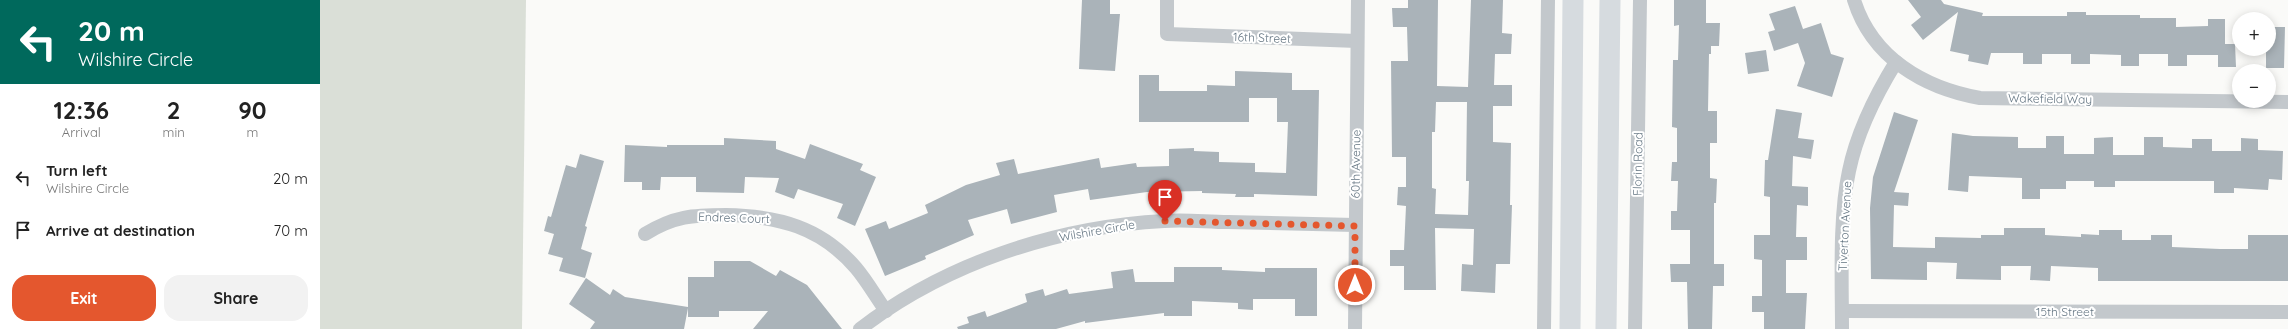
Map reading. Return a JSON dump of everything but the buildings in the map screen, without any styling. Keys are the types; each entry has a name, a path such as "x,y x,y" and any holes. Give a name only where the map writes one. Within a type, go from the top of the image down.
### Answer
{"main road":[{"path":"1570,329 1573,0"},
{"path":"1606,329 1610,0"}],"street":[{"name":"16th Street","path":"1167,0 1167,34 1357,41"},
{"name":"60th Avenue","path":"1355,329 1358,0"},
{"path":"1544,329 1548,0"},
{"name":"Florin Road","path":"1635,329 1640,0"},
{"name":"Wakefield Way","path":"1854,0 1867,28 1882,48 1896,62 1931,85 1955,93 1980,98 2288,102"},
{"name":"Tiverton Avenue","path":"1842,329 1844,202 1849,171 1857,140 1869,111 1896,62"},
{"name":"Endres Court","path":"645,234 661,224 681,217 699,215 755,216 780,220 812,233 838,250 856,268 886,311"},
{"name":"Wilshire Circle","path":"860,329 886,311 929,286 983,261 1020,247 1068,234 1116,225 1165,221 1355,226"},
{"name":"15th Street","path":"1842,311 2288,312"}],"shaded area":[{"path":"320,0 526,0 522,329 320,329"}],"route":[{"path":"1165,221 1355,226 1355,285"}]}
